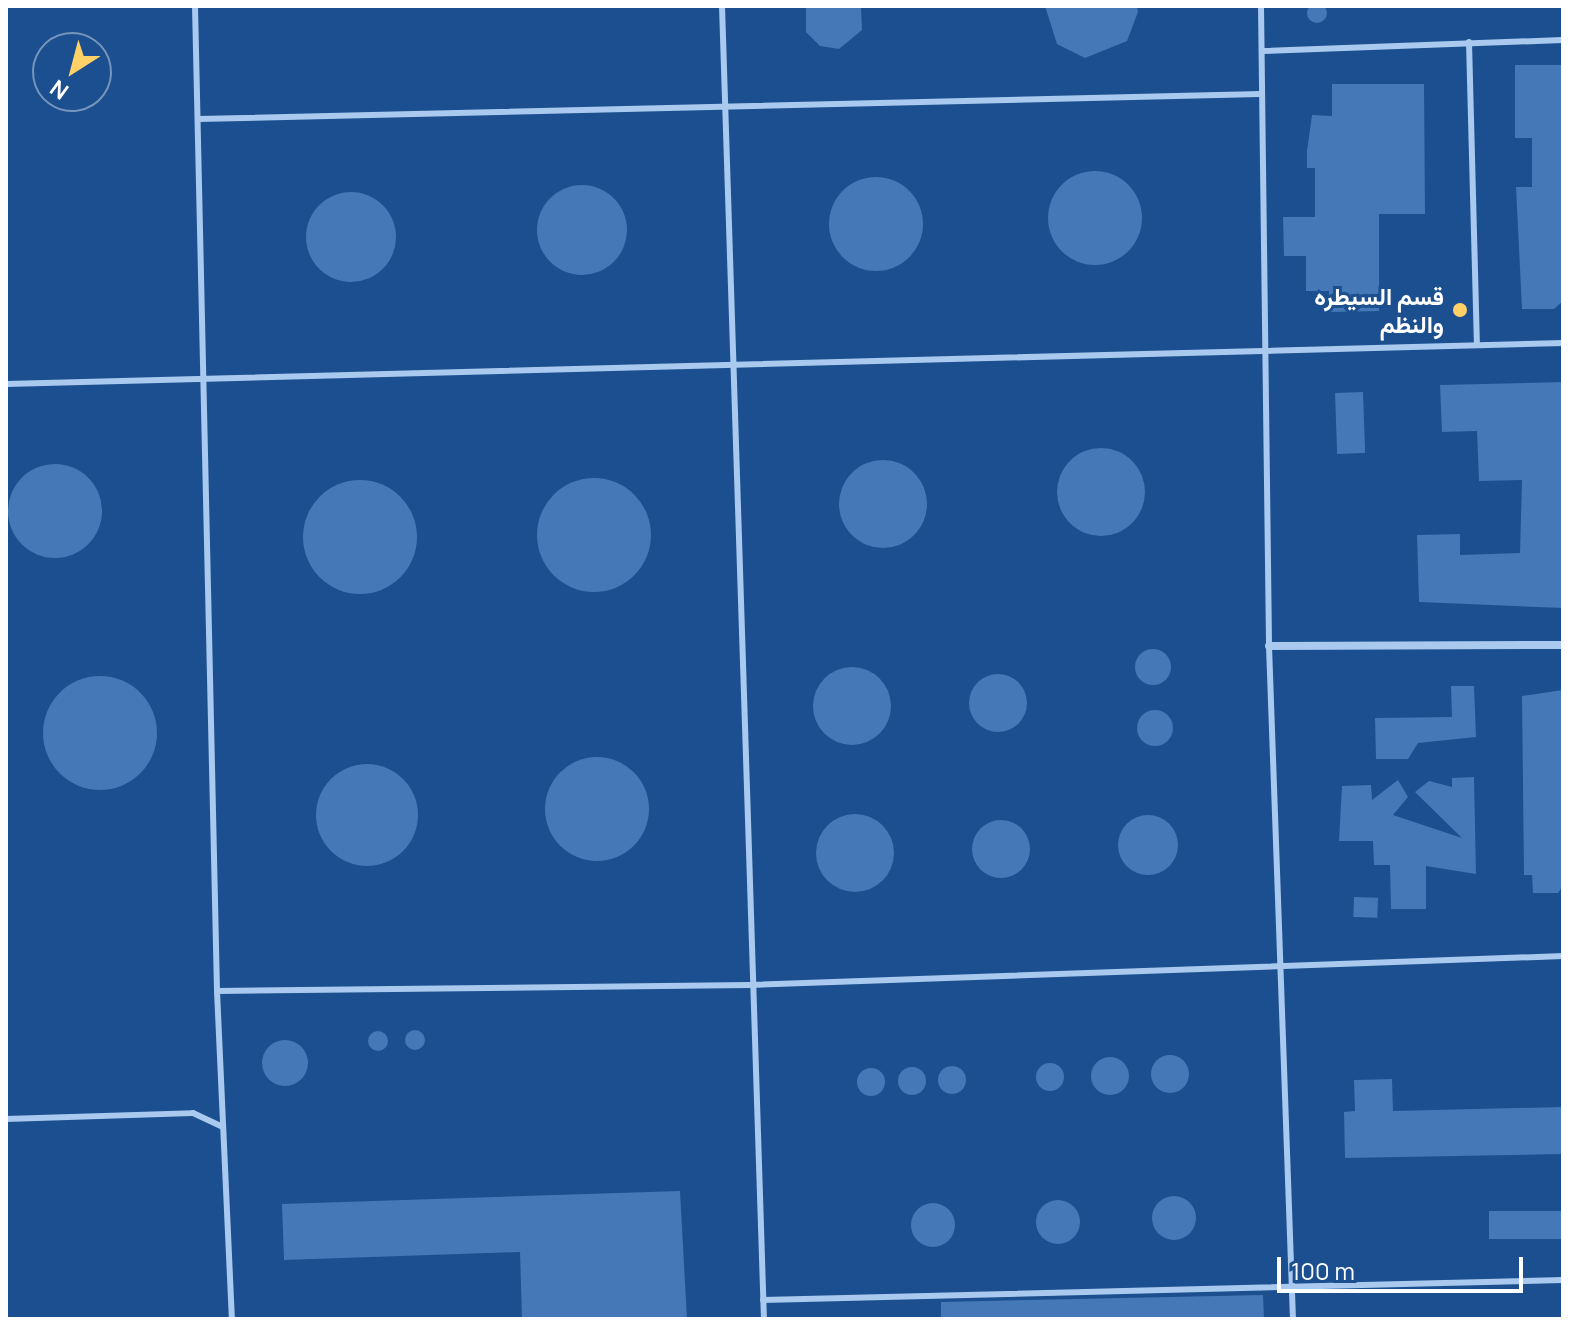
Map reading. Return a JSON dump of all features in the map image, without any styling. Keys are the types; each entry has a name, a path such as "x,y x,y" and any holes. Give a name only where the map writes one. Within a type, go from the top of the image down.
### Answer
{"street":[{"path":"1269,646 1563,645"}],"lane":[{"path":"195,6 217,991 232,1319"},
{"path":"722,6 735,367 750,985 764,1319"},
{"path":"1261,6 1268,351 1269,646 1293,1319"},
{"path":"1262,51 1563,40"},
{"path":"1469,42 1477,343"},
{"path":"198,119 1261,94"},
{"path":"6,384 1563,343"},
{"path":"217,991 750,985 1563,956"},
{"path":"6,1119 193,1113 223,1127"},
{"path":"763,1300 1563,1280"}],"building":[{"path":"1317,3 1324,6 1327,13 1324,20 1317,23 1310,20 1307,13 1310,6"},
{"path":"806,6 861,6 862,30 839,49 820,46 806,32"},
{"path":"1045,6 1137,6 1138,12 1127,41 1085,58 1057,44"},
{"path":"1515,65 1563,65 1563,301 1554,309 1522,309 1516,187 1532,187 1532,138 1515,138"},
{"path":"1332,84 1424,84 1425,214 1379,214 1379,311 1329,312 1329,291 1306,291 1306,256 1284,256 1283,217 1315,217 1315,168 1307,168 1307,151 1312,115 1332,116"},
{"path":"1095,171 1113,175 1128,185 1138,200 1142,218 1138,236 1128,251 1113,261 1095,265 1077,261 1062,251 1052,236 1048,218 1052,200 1062,185 1077,175"},
{"path":"876,177 894,181 909,191 919,206 923,224 919,242 909,257 894,267 876,271 858,267 843,257 833,242 829,224 833,206 843,191 858,181"},
{"path":"582,185 599,188 614,198 624,213 627,230 624,247 614,262 599,272 582,275 565,272 550,262 540,247 537,230 540,213 550,198 565,188"},
{"path":"351,192 368,195 383,205 393,220 396,237 393,254 383,269 368,279 351,282 334,279 319,269 309,254 306,237 309,220 319,205 334,195"},
{"path":"1563,382 1563,608 1419,602 1417,535 1460,534 1460,555 1520,553 1522,480 1479,481 1477,431 1442,432 1440,385"},
{"path":"1363,392 1365,453 1337,454 1335,393"},
{"path":"1101,448 1118,452 1132,461 1141,475 1145,492 1141,509 1132,523 1118,532 1101,536 1084,532 1070,523 1061,509 1057,492 1061,475 1070,461 1084,452"},
{"path":"883,460 900,464 914,473 923,487 927,504 923,521 914,535 900,544 883,548 866,544 852,535 843,521 839,504 843,487 852,473 866,464"},
{"path":"55,464 73,468 88,478 98,493 102,511 98,529 88,544 73,554 55,558 37,554 22,544 12,529 8,511 12,493 22,478 37,468"},
{"path":"594,478 626,487 642,503 651,535 642,567 626,583 594,592 562,583 546,567 537,535 546,503 562,487"},
{"path":"360,480 392,489 408,505 417,537 408,569 392,585 360,594 328,585 312,569 303,537 312,505 328,489"},
{"path":"1153,649 1166,654 1171,667 1166,680 1153,685 1140,680 1135,667 1140,654"},
{"path":"844,667 860,667 874,673 885,684 891,706 885,728 874,739 860,745 844,745 830,739 819,728 813,714 813,698 819,684 830,673"},
{"path":"998,674 1019,682 1027,703 1019,724 998,732 977,724 969,703 977,682"},
{"path":"100,676 132,685 148,701 157,733 148,765 132,781 100,790 68,781 52,765 43,733 52,701 68,685"},
{"path":"1451,686 1474,686 1476,737 1418,743 1408,759 1376,759 1375,718 1452,717"},
{"path":"1563,690 1563,886 1558,893 1533,893 1532,875 1524,875 1522,696"},
{"path":"1155,710 1168,715 1173,728 1168,741 1155,746 1142,741 1137,728 1142,715"},
{"path":"597,757 617,761 634,772 645,789 649,809 645,829 634,846 617,857 597,861 577,857 560,846 549,829 545,809 549,789 560,772 577,761"},
{"path":"367,764 386,768 403,779 414,796 418,815 414,834 403,851 386,862 367,866 348,862 331,851 320,834 316,815 320,796 331,779 348,768"},
{"path":"1474,777 1476,874 1426,866 1426,909 1391,909 1390,865 1374,865 1373,841 1339,841 1342,786 1371,785 1372,800 1398,780 1408,797 1393,815 1462,838 1415,792 1429,781 1452,787 1452,778"},
{"path":"847,814 863,814 877,820 888,831 894,853 888,875 877,886 863,892 847,892 833,886 822,875 816,861 816,845 822,831 833,820"},
{"path":"1148,815 1169,824 1178,845 1169,866 1148,875 1127,866 1118,845 1127,824"},
{"path":"1001,820 1022,828 1030,849 1022,870 1001,878 980,870 972,849 980,828"},
{"path":"1354,897 1378,898 1377,918 1353,917"},
{"path":"411,1030 419,1030 425,1040 419,1050 411,1050 405,1044 405,1036"},
{"path":"378,1031 385,1034 388,1041 385,1048 378,1051 371,1048 368,1041 371,1034"},
{"path":"285,1040 301,1047 308,1063 301,1079 285,1086 269,1079 262,1063 269,1047"},
{"path":"1170,1055 1183,1061 1189,1074 1183,1087 1170,1093 1157,1087 1151,1074 1157,1061"},
{"path":"1110,1057 1123,1063 1129,1076 1123,1089 1110,1095 1097,1089 1091,1076 1097,1063"},
{"path":"1050,1063 1060,1067 1064,1077 1060,1087 1050,1091 1040,1087 1036,1077 1040,1067"},
{"path":"952,1066 962,1070 966,1080 962,1090 952,1094 942,1090 938,1080 942,1070"},
{"path":"912,1067 922,1071 926,1081 922,1091 912,1095 902,1091 898,1081 902,1071"},
{"path":"871,1068 881,1072 885,1082 881,1092 871,1096 861,1092 857,1082 861,1072"},
{"path":"1392,1079 1393,1111 1563,1107 1563,1154 1345,1158 1344,1112 1355,1111 1354,1080"},
{"path":"680,1191 687,1319 522,1319 520,1252 284,1260 282,1204"},
{"path":"1174,1196 1190,1202 1196,1218 1190,1234 1174,1240 1158,1234 1152,1218 1158,1202"},
{"path":"1058,1200 1074,1206 1080,1222 1074,1238 1058,1244 1042,1238 1036,1222 1042,1206"},
{"path":"933,1203 949,1209 955,1225 949,1241 933,1247 917,1241 911,1225 917,1209"},
{"path":"1489,1211 1563,1211 1563,1239 1489,1239"},
{"path":"1263,1295 1264,1319 941,1319 941,1302"}],"place":[{"name":"قسم السيطره والنظم","path":"1460,310"}]}
